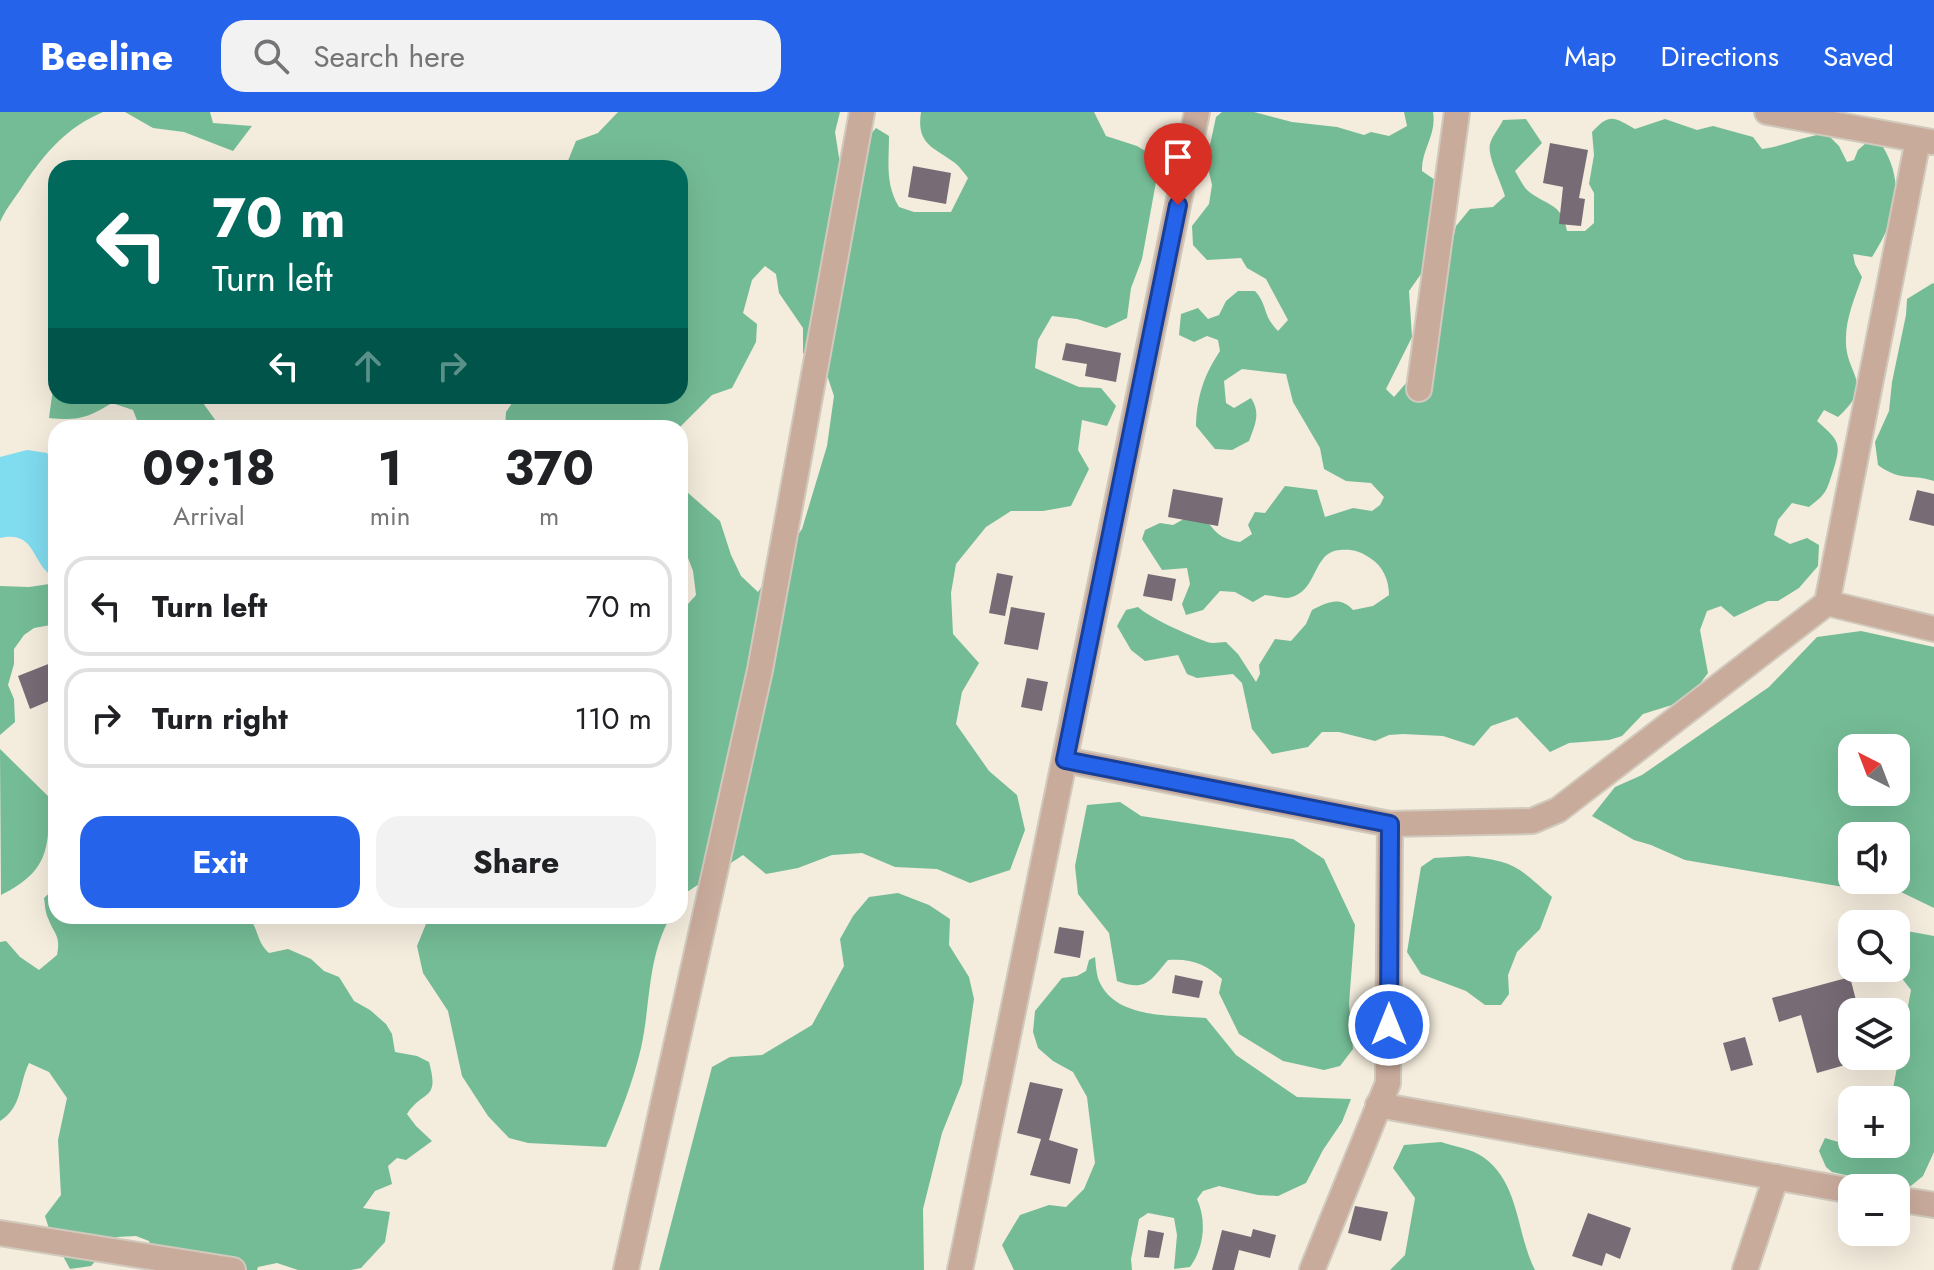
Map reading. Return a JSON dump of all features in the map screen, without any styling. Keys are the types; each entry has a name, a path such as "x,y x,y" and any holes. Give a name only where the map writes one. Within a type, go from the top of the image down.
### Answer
{"street":[{"path":"633,1269 760,670 862,112"},
{"path":"960,1270 1197,112"},
{"path":"1419,389 1457,112"},
{"path":"1065,760 1390,824 1532,821 1558,810 1827,603 1926,141 1767,112"},
{"path":"1827,603 1934,629"},
{"path":"1312,1270 1388,1083 1390,824"},
{"path":"1378,1105 1838,1188"},
{"path":"1745,1270 1776,1177"},
{"path":"1910,1201 1934,1205"},
{"path":"0,1233 233,1270"}],"green space":[{"path":"0,112 103,112 78,125 49,152 0,222"},
{"path":"125,112 210,112 213,123 252,126 233,151 184,132 153,128"},
{"path":"618,112 840,112 835,132 841,170 876,128 889,136 889,173 899,207 914,212 951,212 968,178 957,165 928,144 921,132 921,112 1094,112 1106,136 1137,146 1160,160 1142,259 1131,288 1127,318 1106,328 1077,319 1052,316 1038,340 1035,368 1079,387 1101,388 1116,406 1107,426 1082,420 1078,450 1089,469 1071,506 1043,511 1011,511 986,527 956,564 951,593 953,634 979,663 962,692 956,724 989,771 1017,795 1025,830 1010,870 970,883 937,869 895,867 862,853 832,855 798,868 766,874 743,855 688,891 688,604 696,595 688,558 688,493 720,521 741,576 758,592 802,529 827,446 834,396 828,378 803,353 803,328 779,293 776,274 765,266 752,280 743,313 757,324 756,342 732,388 712,395 687,420 506,420 512,404 688,404 688,160 568,160 576,141 598,133"},
{"path":"1222,112 1254,112 1364,135 1371,132 1389,136 1407,126 1404,112 1433,112 1433,128 1422,171 1435,180 1438,209 1436,260 1409,291 1412,337 1386,389 1394,397 1407,382 1447,267 1456,226 1470,209 1493,207 1505,196 1490,149 1503,120 1526,119 1542,143 1515,171 1526,189 1557,209 1567,231 1585,231 1594,223 1594,193 1589,184 1594,155 1592,132 1608,120 1616,120 1635,129 1665,119 1697,130 1713,126 1753,137 1762,149 1827,134 1839,146 1847,162 1854,160 1858,150 1866,143 1883,147 1894,175 1895,203 1887,230 1872,257 1853,254 1862,277 1846,330 1849,361 1856,378 1855,395 1838,417 1824,410 1817,421 1834,438 1838,448 1825,492 1809,507 1792,503 1778,520 1774,535 1790,544 1807,538 1819,545 1818,566 1799,588 1778,601 1768,601 1734,617 1721,606 1707,611 1700,630 1708,673 1696,689 1672,705 1643,714 1622,736 1569,743 1550,752 1517,717 1491,726 1474,746 1443,736 1389,735 1375,741 1339,732 1322,732 1308,747 1272,754 1252,729 1242,683 1233,674 1197,678 1187,674 1178,655 1145,661 1131,650 1117,626 1126,610 1138,607 1161,622 1199,639 1212,643 1226,642 1256,682 1260,674 1259,665 1275,639 1291,641 1306,624 1312,610 1339,602 1353,610 1373,606 1389,595 1384,574 1375,561 1359,552 1340,550 1321,561 1306,588 1296,596 1265,595 1253,602 1235,592 1220,591 1203,610 1186,615 1182,604 1190,584 1187,568 1162,570 1142,539 1145,530 1160,523 1173,525 1193,514 1223,537 1240,542 1252,534 1248,525 1255,512 1265,513 1285,486 1317,490 1325,517 1353,508 1372,511 1384,497 1371,483 1346,481 1324,469 1320,448 1293,402 1286,374 1242,369 1224,381 1226,403 1234,408 1251,398 1254,403 1256,419 1249,441 1232,450 1215,449 1196,426 1202,386 1220,351 1218,340 1207,336 1194,342 1179,335 1181,314 1198,308 1208,319 1219,315 1226,301 1238,291 1255,291 1278,331 1288,320 1266,279 1247,268 1241,258 1207,260 1193,245 1192,226 1209,204 1212,185 1210,145 1216,117"},
{"path":"1933,283 1934,481 1899,475 1878,465 1875,442 1889,411 1907,299"},
{"path":"51,404 110,404 82,417 49,418"},
{"path":"115,404 204,404 215,420 137,420 133,410"},
{"path":"48,584 48,625 34,628 24,635 14,649 14,664 8,685 14,699 15,722 0,735 0,586"},
{"path":"1861,631 1934,647 1934,908 1905,894 1910,894 1910,822 1838,822 1838,886 1685,860 1634,840 1592,816 1615,787 1642,775 1769,687 1817,637"},
{"path":"0,749 48,796 47,844 38,867 29,877 1,895"},
{"path":"1120,802 1141,816 1293,839 1324,859 1355,925 1349,1004 1353,1049 1340,1066 1324,1070 1283,1061 1239,1034 1219,993 1222,979 1198,963 1168,960 1157,974 1141,985 1117,981 1109,933 1078,894 1075,866 1087,805"},
{"path":"1468,856 1515,867 1552,897 1540,929 1517,952 1508,975 1509,994 1501,1005 1485,1005 1466,991 1421,974 1407,952 1421,867 1434,858"},
{"path":"898,893 929,905 950,919 949,945 969,977 974,999 962,1083 942,1133 923,1209 924,1270 659,1270 712,1067 730,1057 762,1055 812,1025 844,966 840,939 853,916 869,897"},
{"path":"48,894 48,918 47,916 44,898"},
{"path":"50,924 253,924 269,953 288,949 339,977 354,1001 386,1024 392,1034 395,1052 429,1062 431,1089 407,1114 432,1141 406,1160 397,1158 388,1166 392,1184 375,1191 363,1208 390,1212 385,1242 361,1268 298,1270 277,1263 258,1267 257,1270 156,1270 149,1241 136,1236 117,1237 91,1266 70,1269 45,1216 61,1195 58,1140 67,1098 49,1072 29,1063 13,1109 0,1121 0,942 6,941 20,957 39,970 57,955 57,939"},
{"path":"426,924 667,924 654,964 638,1061 606,1147 528,1143 509,1138 488,1116 462,1076 448,1011 423,973 417,946"},
{"path":"1910,932 1934,936 1934,1152 1923,1176 1910,1187 1910,1174 1832,1172 1826,1167 1819,1151 1825,1138 1838,1142 1838,1158 1910,1158 1910,1086 1894,1086 1896,1070 1910,1070 1911,990 1905,982 1910,982"},
{"path":"1095,957 1100,983 1108,995 1119,1003 1147,1013 1206,1018 1236,1055 1297,1097 1351,1099 1342,1122 1306,1183 1278,1196 1219,1186 1203,1191 1197,1199 1203,1225 1201,1243 1190,1267 1174,1269 1177,1235 1174,1218 1148,1213 1139,1219 1131,1259 1132,1270 1014,1270 1002,1245 1020,1215 1049,1205 1066,1207 1084,1189 1095,1163 1087,1097 1073,1072 1038,1048 1033,1032 1035,1011 1062,978 1086,971 1089,960"},
{"path":"1441,1142 1479,1154 1504,1180 1535,1270 1390,1270 1405,1255 1415,1198 1393,1168 1404,1145"}],"water":[{"path":"27,450 48,454 48,573 25,542 19,538 0,538 0,457"}],"building":[{"path":"1550,143 1588,150 1579,198 1585,199 1581,226 1559,224 1563,187 1543,183"},
{"path":"913,166 951,173 946,204 908,197"},
{"path":"1066,343 1121,353 1116,382 1085,376 1087,364 1062,360"},
{"path":"1173,489 1223,498 1218,526 1168,517"},
{"path":"1917,490 1934,494 1934,526 1909,520"},
{"path":"997,573 1013,576 1005,616 989,613"},
{"path":"1148,574 1176,579 1172,601 1143,596"},
{"path":"1011,607 1045,613 1038,650 1004,644"},
{"path":"48,664 48,701 30,709 18,676"},
{"path":"1027,678 1048,682 1042,711 1021,707"},
{"path":"1059,927 1084,931 1080,958 1054,953"},
{"path":"1175,975 1203,981 1199,998 1172,993"},
{"path":"1838,980 1851,982 1855,998 1838,998 1838,1067 1817,1073 1801,1015 1779,1022 1772,998"},
{"path":"1745,1037 1753,1065 1731,1071 1723,1043"},
{"path":"1030,1082 1063,1089 1049,1140 1078,1149 1070,1184 1030,1175 1041,1139 1017,1133"},
{"path":"1355,1206 1388,1212 1381,1241 1348,1233"},
{"path":"1588,1213 1631,1228 1620,1259 1606,1253 1602,1266 1572,1256"},
{"path":"1253,1229 1276,1235 1270,1258 1239,1250 1234,1270 1212,1270 1222,1230 1251,1237"},
{"path":"1148,1230 1164,1233 1159,1258 1144,1257"}],"route":[{"path":"1178,205 1065,760 1390,824 1389,1025"}]}
